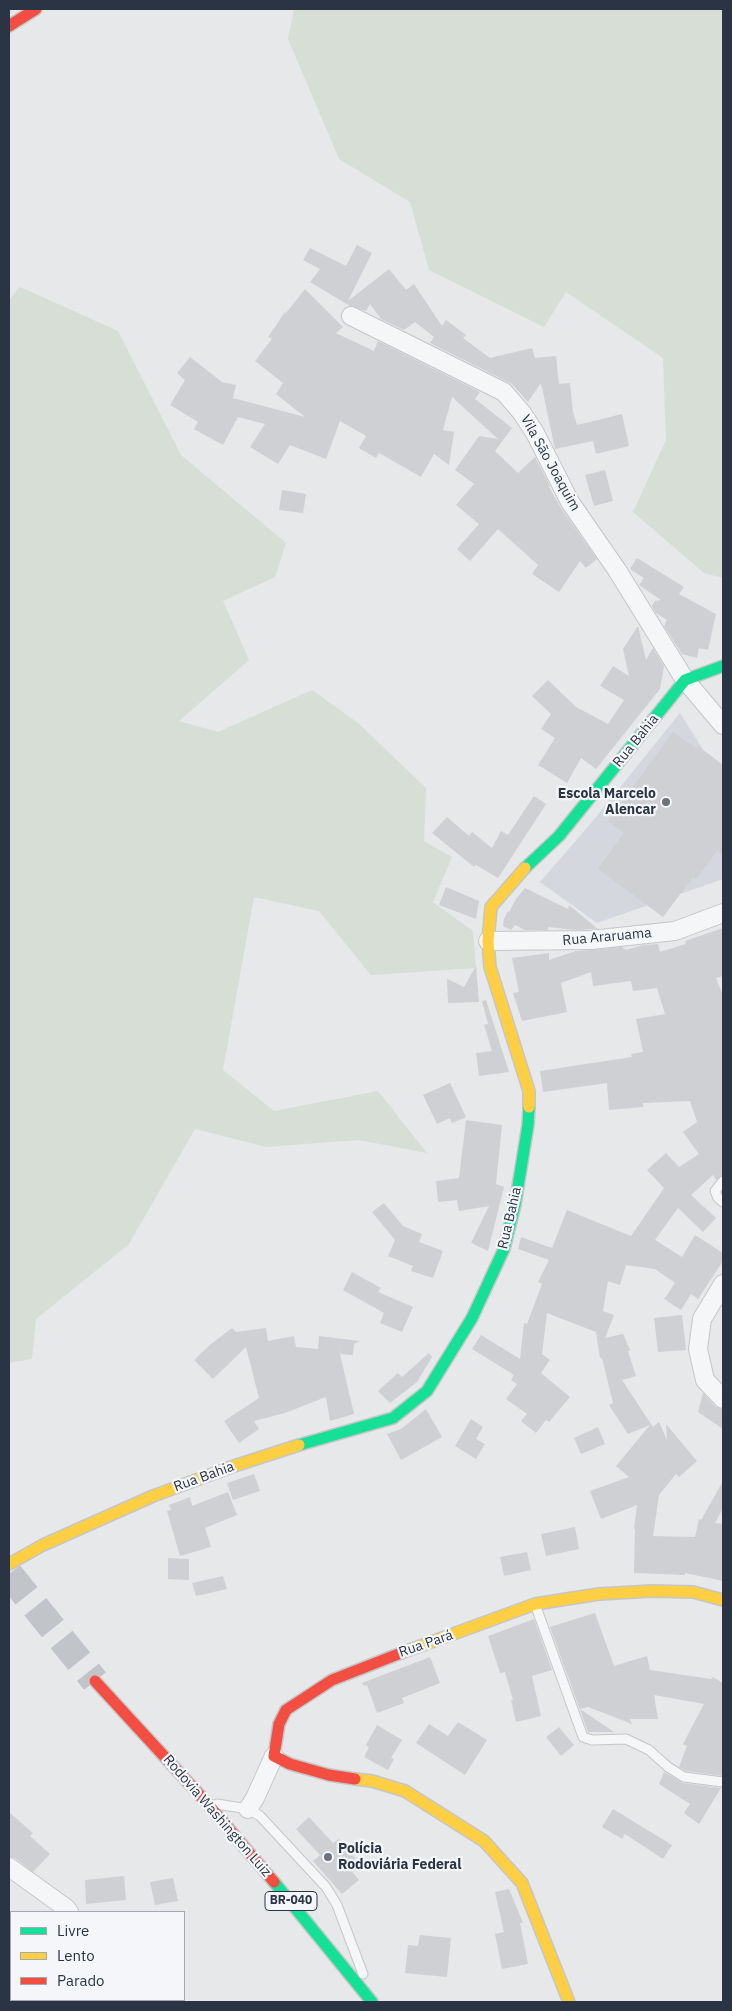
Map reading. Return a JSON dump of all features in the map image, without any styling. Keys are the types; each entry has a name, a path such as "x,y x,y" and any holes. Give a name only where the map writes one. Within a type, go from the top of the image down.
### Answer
{"main road":[{"path":"9,26 36,9"},
{"path":"685,680 723,666"},
{"name":"Rua Bahia","path":"9,1564 42,1545 153,1496 289,1448 393,1418 428,1391 472,1318 504,1249 528,1125 529,1092 490,967 488,941 491,907 526,866 559,836 685,680"},
{"name":"Rua Pará","path":"274,1756 279,1724 286,1710 332,1680 535,1604 599,1594 652,1592 693,1592 723,1600"},
{"name":"Rodovia Washington Luiz","path":"94,1681 207,1803 287,1897 372,2002"},
{"path":"274,1756 290,1764 329,1775 372,1781 405,1791 484,1841 522,1883 568,2001"}],"street":[{"name":"Vila São Joaquim","path":"351,316 504,392 522,412 535,433 570,502 617,570 685,680 723,725"},
{"name":"Rua Araruama","path":"488,941 591,940 675,931 723,913"},
{"path":"723,1284 702,1319 698,1349 705,1380 723,1399"},
{"path":"248,1809 274,1756"},
{"path":"9,1867 68,1911"}],"lane":[{"path":"723,1181 716,1191 718,1198 723,1202"},
{"path":"535,1604 583,1737 592,1740 626,1739 649,1750 668,1767 684,1777 723,1782"},
{"path":"207,1803 248,1809 260,1816 326,1887 337,1905 372,2002"}],"shaded area":[{"path":"294,9 723,9 723,578 704,573 633,512 666,440 663,358 566,292 544,327 429,270 410,202 339,159 288,39"},
{"path":"20,287 118,331 181,455 286,543 275,577 223,601 249,660 179,721 218,732 312,690 358,723 426,788 424,841 452,857 433,902 473,931 476,968 371,975 319,911 254,897 223,1070 274,1111 378,1091 427,1153 359,1140 266,1147 195,1129 129,1244 36,1319 32,1359 9,1363 9,300"},
{"name":"Escola Marcelo Alencar","path":"680,713 723,781 723,879 597,923 540,882 592,822"}],"building":[{"path":"357,245 372,253 348,301 389,269 406,290 414,284 442,326 446,320 466,335 463,338 490,358 532,348 535,358 556,356 559,384 570,383 573,412 577,425 622,414 629,446 596,454 593,441 555,449 541,383 528,402 512,384 430,343 434,337 415,322 404,330 381,319 370,304 366,311 350,306 310,282 320,269 303,260 310,248 346,266"},
{"path":"305,289 343,327 336,333 374,351 378,341 480,392 475,399 512,428 495,451 518,473 535,457 561,508 597,559 586,568 580,561 559,592 532,574 538,565 498,529 470,561 457,549 479,524 456,505 474,484 455,470 479,436 498,439 452,397 443,430 454,432 449,465 434,454 421,477 379,453 376,458 359,448 366,436 340,421 326,459 290,445 278,464 250,447 265,424 238,417 223,445 194,429 198,422 170,405 185,380 177,373 190,357 222,382 236,385 233,398 305,417 276,394 283,383 255,361 272,339 268,337 285,312"},
{"path":"605,470 613,501 594,506 585,475"},
{"path":"282,490 306,494 303,513 279,510"},
{"path":"637,558 684,587 679,594 716,614 708,650 699,648 697,658 682,654 664,626 667,620 656,613 652,606 655,601 661,600 639,585 644,578 630,569"},
{"path":"638,626 646,660 653,648 664,666 660,689 596,769 581,758 567,783 538,765 555,738 541,729 551,714 532,696 548,680 576,707 608,724 624,700 600,686 613,666 629,676 623,649"},
{"name":"Escola Marcelo Alencar","path":"673,732 696,748 698,746 723,765 723,856 717,851 696,879 693,877 663,917 598,869 624,833 608,821"},
{"path":"534,796 546,804 498,878 476,865 474,867 432,833 447,817 469,836 472,832 492,848 501,831 508,835"},
{"path":"446,887 479,901 476,919 439,905"},
{"path":"525,888 568,909 569,905 598,929 576,930 548,927 548,930 525,930 515,925 511,930 503,926 508,911"},
{"path":"723,928 723,976 716,978 723,996 723,1175 716,1180 713,1175 691,1195 716,1218 703,1232 678,1208 655,1240 682,1257 695,1235 723,1253 723,1261 698,1299 691,1294 681,1310 664,1299 675,1283 655,1269 626,1265 620,1285 608,1281 603,1311 614,1315 605,1338 623,1334 630,1350 628,1351 636,1376 622,1380 653,1427 659,1422 667,1440 666,1424 697,1461 679,1477 676,1474 659,1495 653,1536 695,1537 699,1519 701,1520 723,1481 723,1508 715,1523 723,1524 723,1581 685,1573 685,1575 634,1573 634,1529 637,1505 601,1519 590,1491 629,1477 616,1466 650,1425 628,1434 609,1405 613,1403 602,1358 600,1358 596,1332 547,1313 542,1354 550,1360 541,1373 570,1397 549,1422 546,1420 536,1433 521,1421 527,1414 506,1399 517,1384 511,1380 514,1375 472,1349 481,1335 520,1359 524,1323 527,1324 542,1284 538,1282 549,1260 518,1249 521,1237 552,1248 567,1210 631,1236 664,1188 647,1170 666,1153 679,1167 699,1154 683,1132 697,1122 690,1101 643,1103 643,1107 609,1110 607,1083 543,1092 540,1071 632,1057 631,1054 643,1052 636,1019 665,1014 657,988 633,991 631,981 593,986 591,972 561,983 567,1012 522,1021 513,993 519,992 512,958 549,953 549,960 576,951 622,947 626,950 643,945 658,944 660,952 686,944 685,941"},
{"path":"476,966 479,1002 448,1003 447,979 464,987"},
{"path":"486,1000 509,1072 479,1076 476,1053 492,1051 484,1025 488,1024 482,1001"},
{"path":"450,1083 466,1117 452,1123 450,1118 437,1124 423,1095"},
{"path":"466,1120 502,1125 496,1184 504,1187 488,1251 471,1243 489,1206 459,1211 457,1200 438,1202 436,1181 459,1178"},
{"path":"384,1203 403,1226 422,1234 419,1242 443,1251 433,1278 411,1271 413,1266 388,1256 395,1240 372,1212"},
{"path":"352,1272 381,1288 378,1292 413,1307 402,1332 380,1323 384,1313 343,1290"},
{"path":"682,1315 686,1350 658,1352 654,1318"},
{"path":"232,1328 236,1332 266,1328 268,1341 294,1336 296,1347 318,1349 319,1336 360,1341 354,1344 353,1355 341,1354 339,1350 354,1414 330,1421 326,1397 285,1413 254,1421 259,1429 239,1443 224,1421 259,1398 246,1347 213,1379 194,1360"},
{"path":"429,1353 432,1357 417,1382 390,1403 378,1391 398,1373 402,1377"},
{"path":"703,1393 716,1407 723,1409 723,1429 698,1412"},
{"path":"426,1409 442,1437 401,1460 387,1434 401,1429"},
{"path":"471,1419 483,1427 476,1439 485,1444 476,1459 455,1446"},
{"path":"598,1427 605,1444 581,1454 574,1438"},
{"path":"254,1474 260,1491 233,1500 227,1483"},
{"path":"228,1492 237,1515 205,1528 211,1547 180,1556 167,1511 171,1510 169,1505 190,1497 192,1506"},
{"path":"575,1527 579,1549 546,1556 541,1534"},
{"path":"527,1552 531,1570 504,1576 500,1557"},
{"path":"168,1558 189,1559 189,1580 168,1579"},
{"path":"223,1576 227,1589 196,1596 192,1583"},
{"path":"595,1613 614,1666 647,1656 650,1670 711,1679 713,1677 723,1683 723,1776 686,1771 679,1767 687,1746 683,1744 704,1704 654,1695 658,1719 630,1719 632,1724 588,1707 580,1709 614,1732 588,1732 550,1627"},
{"path":"534,1619 552,1670 532,1676 541,1716 516,1722 511,1700 513,1700 505,1672 500,1673 488,1636"},
{"path":"430,1657 440,1683 402,1698 404,1703 377,1713 367,1685 364,1686 362,1683"},
{"path":"458,1722 487,1740 465,1775 416,1743 429,1724 448,1736"},
{"path":"377,1725 402,1740 391,1758 394,1759 388,1770 364,1757 369,1747 366,1745"},
{"path":"559,1727 574,1745 561,1756 546,1737"},
{"path":"664,1772 683,1783 721,1788 699,1824 684,1813 690,1804 659,1784"},
{"path":"613,1809 672,1845 663,1859 625,1834 622,1839 602,1827"},
{"path":"9,1812 33,1833 30,1836 50,1854 33,1872 15,1858 9,1857"},
{"path":"309,1817 333,1843 339,1839 356,1859 347,1866 359,1880 342,1894 313,1861 320,1855 296,1829"},
{"path":"124,1876 126,1900 86,1904 85,1880"},
{"path":"173,1878 178,1901 155,1905 150,1882"},
{"path":"509,1889 523,1923 520,1923 528,1964 502,1969 495,1934 504,1932 495,1892"},
{"path":"420,1935 451,1938 447,1977 405,1973 408,1945 418,1946"}],"tunnel":[{"path":"9,1574 95,1681"}],"traffic: fast":[{"path":"525,868 559,836 685,680 723,666"},
{"path":"299,1445 393,1418 427,1391 472,1318 504,1249 515,1205 528,1125 529,1107"},
{"path":"274,1882 372,2002"}],"traffic: slow":[{"path":"525,868 491,907 488,941 490,967 529,1091 529,1107"},
{"path":"9,1564 43,1545 153,1496 234,1466 299,1445"},
{"path":"401,1653 535,1604 599,1594 652,1591 693,1592 723,1600"},
{"path":"355,1779 372,1781 405,1791 484,1841 522,1883 569,2002"}],"traffic: jam":[{"path":"9,26 36,9"},
{"path":"355,1779 329,1775 290,1764 274,1756 279,1724 286,1710 332,1680 401,1653"},
{"path":"95,1681 207,1803 274,1882"}],"place":[{"name":"Escola Marcelo Alencar","path":"666,802"},
{"name":"Polícia Rodoviária Federal","path":"328,1857"}]}
